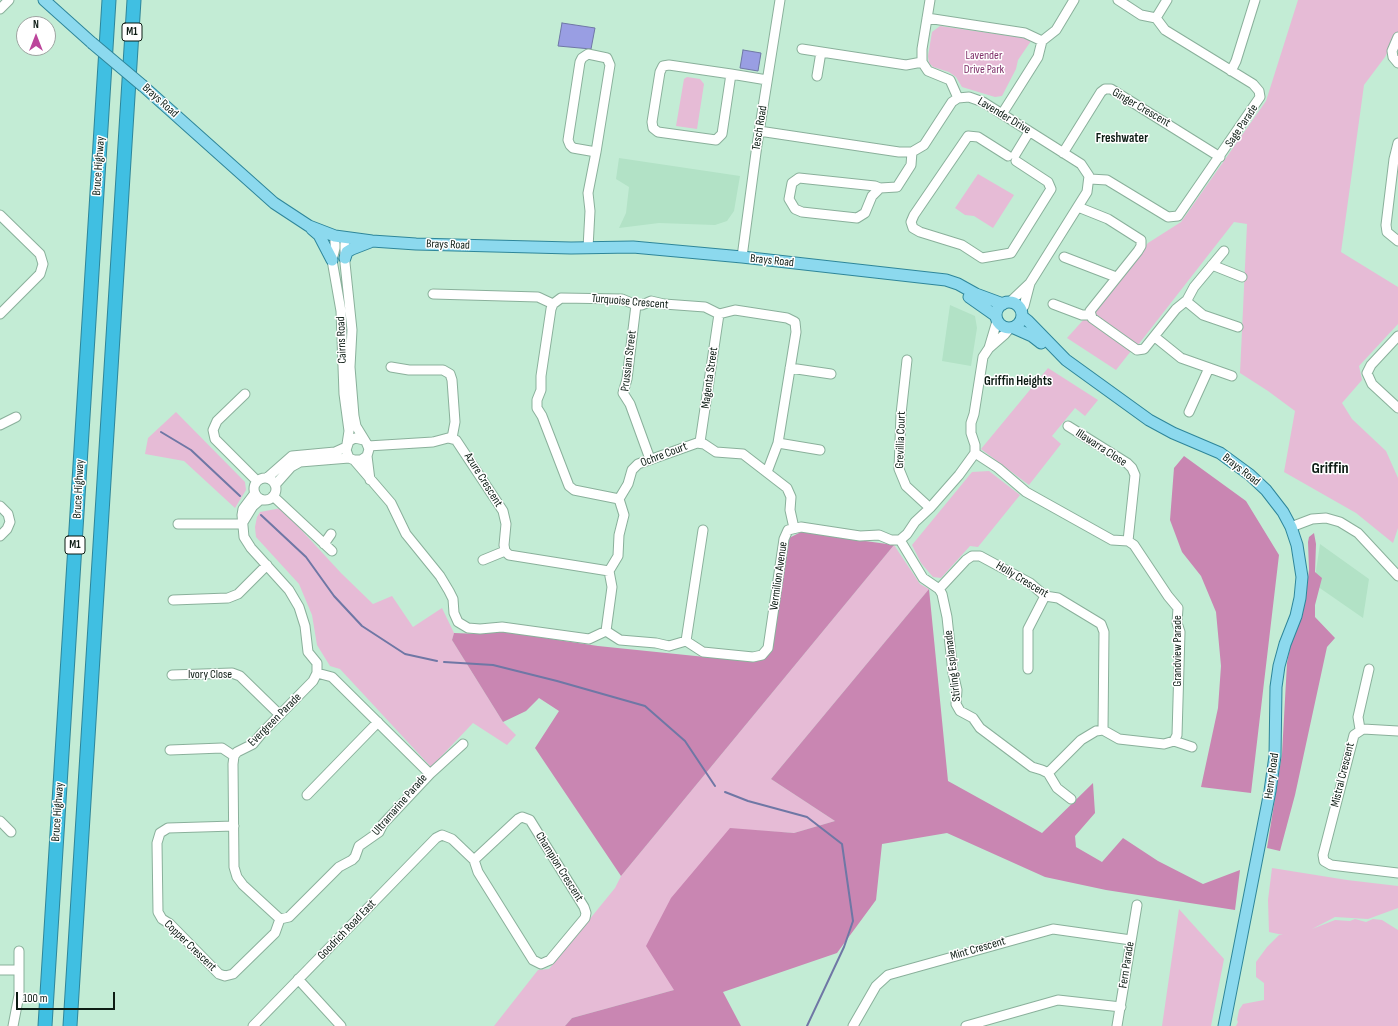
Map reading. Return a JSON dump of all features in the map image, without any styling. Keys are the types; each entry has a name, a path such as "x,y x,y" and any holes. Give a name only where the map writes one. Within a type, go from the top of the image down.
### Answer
{"highway":[{"name":"Bruce Highway","path":"45,1026 109,0"},
{"name":"Bruce Highway","path":"70,1026 134,0"}],"main road":[{"name":"Brays Road","path":"44,0 92,44 143,86 274,203 309,226 340,237 372,241 495,247 633,248 742,257 952,282 976,294 1007,303"},
{"path":"309,226 319,235 332,260"},
{"path":"345,258 347,252 372,241"},
{"name":"Brays Road","path":"937,280 980,303 997,319"},
{"path":"1007,303 1018,306 1022,313 1020,324 1011,328 1002,326 997,319 998,309 1007,303"},
{"name":"Brays Road","path":"1022,313 1066,360 1163,428 1208,447 1231,460 1266,490 1283,512 1291,527"},
{"name":"Brays Road","path":"1011,328 1032,336 1056,357 1066,360"},
{"name":"Henry Road","path":"1224,1026 1273,774 1276,743 1276,687 1279,666 1285,644 1296,616 1300,598 1302,577 1299,556 1291,527"}],"street":[{"path":"0,9 9,0"},
{"name":"Tesch Road","path":"742,257 759,131 780,0"},
{"path":"759,131 899,152 912,152 924,145 950,104 958,98 950,80 928,71 922,62 930,0"},
{"path":"1002,114 1038,57 1042,41 1056,30 1074,0"},
{"path":"1118,0 1139,14 1156,18 1167,0"},
{"path":"1231,71 1236,61 1255,0"},
{"path":"927,18 1025,32 1042,41"},
{"name":"Sage Parade","path":"1090,179 1107,180 1168,217 1174,218 1182,213 1258,103 1260,95 1256,86 1165,30 1156,18"},
{"path":"1398,37 1392,51 1394,59 1398,63"},
{"path":"802,49 906,65 922,62"},
{"path":"817,76 821,52"},
{"path":"588,248 590,211 588,193 596,152 610,65 607,58 588,54 582,58 580,62 568,142 573,148 596,152"},
{"path":"731,74 722,134 718,139 712,140 658,132 653,128 652,122 660,72 663,66 669,65 731,74 767,80"},
{"name":"Ginger Crescent","path":"1063,153 1101,92 1111,88 1220,157"},
{"name":"Lavender Drive","path":"958,98 965,96 978,99 1084,167 1090,179"},
{"path":"1013,157 1029,132"},
{"path":"968,136 978,137 1013,157 1048,182 1051,189 1011,253 982,258 962,245 914,229 912,224 913,218 968,136"},
{"path":"1398,143 1394,159 1386,225 1387,232 1398,241"},
{"path":"880,188 872,196 865,214 857,218 802,212 795,209 790,199 792,183 800,178 880,188 892,188 898,186 911,165 912,152"},
{"path":"1007,303 1030,283 1087,192 1090,179"},
{"path":"865,185 872,196"},
{"path":"1078,207 1108,219 1141,240 1141,246 1138,251 1091,308 1090,315"},
{"path":"0,215 40,254 43,264 40,274 0,314"},
{"name":"Cairns Road","path":"340,237 345,258 352,330 350,367 354,416 356,426 366,443"},
{"name":"Cairns Road","path":"340,237 332,260 341,311 344,394 350,431 346,446"},
{"path":"1054,304 1082,315 1090,315 1137,350 1144,349 1176,309 1186,302 1194,287 1224,251"},
{"path":"1064,257 1116,277"},
{"path":"1212,265 1242,277"},
{"path":"1022,313 1030,283"},
{"path":"432,294 538,297 553,304 537,408 542,416 569,486 574,490 619,499 624,515 619,535 618,556 609,572 612,587 606,632"},
{"name":"Turquoise Crescent","path":"553,304 560,298 622,299 642,305 651,301 664,304 705,307 719,314"},
{"path":"1186,302 1203,315 1238,327"},
{"name":"Prussian Street","path":"636,304 627,379 623,393 630,404 650,459"},
{"path":"719,314 735,310 787,318 795,322 796,332 778,443 767,472"},
{"name":"Magenta Street","path":"700,442 719,314"},
{"path":"939,589 923,578 900,540 908,534 915,522 930,508 975,453 975,445 971,433 971,423 974,414 983,360 989,348 997,319"},
{"path":"989,348 1011,328"},
{"path":"1398,336 1371,365 1367,373 1372,384 1398,408"},
{"path":"1155,337 1177,356 1232,376"},
{"name":"Grevillia Court","path":"907,360 901,414 899,470 906,486 930,508"},
{"path":"267,478 292,456 334,452 346,446 355,438 366,443 432,442 452,438 455,422 452,380 450,374 443,370 409,370 390,367"},
{"path":"790,368 831,374"},
{"path":"1189,412 1209,368"},
{"path":"245,394 217,420 213,430 215,439 257,481"},
{"path":"0,425 16,417"},
{"name":"Illawarra Close","path":"1068,426 1132,468 1135,475 1128,541"},
{"name":"Azure Crescent","path":"452,438 460,444 503,511 506,524 504,545 505,551"},
{"name":"Ochre Court","path":"619,499 628,484 634,467 650,459 700,442 716,452 742,454 767,472 789,492 794,528"},
{"path":"366,443 370,480"},
{"path":"778,443 820,450"},
{"path":"346,446 346,454 391,503 406,534 440,576 453,599 454,613 457,619 468,628 480,629 502,627 589,639 606,632"},
{"path":"975,453 998,468 1026,492 1112,540 1128,541"},
{"path":"275,485 292,467 300,462 352,459 361,460 367,456"},
{"path":"262,478 272,480 276,491 273,496 268,499 258,496 254,487 257,481 262,478"},
{"path":"258,496 243,509 242,524 244,536 251,548 289,590 299,607 305,626 308,652 317,663 317,673"},
{"path":"273,496 332,551"},
{"path":"0,506 8,514 10,522 0,536"},
{"path":"1291,527 1312,519 1326,518 1340,522 1358,534 1398,576"},
{"path":"178,524 242,524"},
{"name":"Vermilion Avenue","path":"686,642 703,652 753,657 762,655 768,648 784,539 788,530 801,527 860,536 879,535 891,540 900,540"},
{"path":"606,632 620,640 656,643 670,646 686,642 703,530"},
{"path":"324,544 331,534"},
{"name":"Grandview Parade","path":"1128,541 1134,545 1168,596 1174,601 1178,608 1177,623 1180,632 1177,735 1174,741"},
{"path":"483,560 505,551 514,557 609,572"},
{"name":"Holly Crescent","path":"939,589 966,560 972,556 980,556 1030,583 1045,596 1058,598 1101,624 1104,632 1103,730"},
{"path":"172,600 228,598 238,594 267,565"},
{"name":"Stirling Esplanade","path":"939,589 947,617 953,673 957,690 956,704 960,711 973,718 980,728 1032,767 1048,773"},
{"path":"1028,669 1028,629 1045,596"},
{"path":"1360,729 1358,717 1370,669"},
{"name":"Ivory Close","path":"172,675 232,673 240,676 280,715"},
{"name":"Evergreen Parade","path":"234,756 253,744 313,681 317,673"},
{"name":"Ultramarine Parade","path":"280,919 289,917 339,867 352,860 355,857 359,846 379,832 383,824 430,774 332,677 317,673"},
{"path":"307,795 378,722"},
{"name":"Mistral Crescent","path":"1398,731 1360,729 1355,732 1352,738 1323,853 1324,861 1334,866 1398,873"},
{"path":"1071,799 1057,788 1048,773 1081,740 1096,731 1103,730 1119,739 1164,744 1174,741 1192,747"},
{"path":"430,774 463,744"},
{"path":"170,750 222,748 234,756 234,867 237,877 243,885 280,919"},
{"name":"Champion Crescent","path":"442,835 452,838 474,860 478,872 533,960 541,964 550,960 585,918 586,913 584,907 530,820 522,817 518,819 474,860"},
{"path":"0,821 11,832"},
{"name":"Copper Crescent","path":"234,826 168,828 160,833 157,843 158,912 162,919 170,924 219,974 225,976 233,974 275,934 280,919"},
{"name":"Goodrich Road East","path":"253,1026 436,838 442,835"},
{"name":"Fern Parade","path":"1117,1026 1137,905"},
{"name":"Mint Crescent","path":"853,1026 876,986 888,975 1053,929 1131,940"},
{"path":"13,1026 18,1002 19,951"},
{"path":"0,970 19,970"},
{"path":"298,980 341,1026"},
{"path":"966,1026 1058,1000 1121,1007"}],"shaded area":[{"path":"619,158 740,176 734,211 727,221 715,225 659,223 619,228 626,213 629,187 616,179"},
{"path":"950,305 975,316 977,328 971,366 942,361"},
{"path":"1184,456 1246,501 1279,555 1251,793 1201,787 1218,708 1221,666 1216,612 1201,576 1182,552 1170,520 1174,468"},
{"path":"801,532 894,545 621,876 535,748 559,711 539,698 526,711 503,722 452,640 454,633 480,634 499,631 598,646 754,662 764,659 771,651 789,538"},
{"path":"1314,533 1316,544 1315,572 1322,578 1315,605 1315,617 1335,638 1327,647 1295,795 1280,851 1267,848 1282,754 1287,663 1291,642 1305,602 1309,570 1308,542 1309,537"},
{"path":"1320,544 1369,579 1363,618 1314,584"},
{"path":"929,589 948,781 1042,833 1093,783 1095,813 1075,836 1076,847 1102,862 1123,838 1158,861 1203,884 1240,870 1235,910 1106,890 1045,877 947,833 882,844 876,900 837,953 723,992 741,1026 565,1026 572,1018 674,990 646,946 671,898 730,828 794,833 835,821 771,779"}],"green space":[{"path":"1298,0 1398,0 1398,33 1385,57 1364,85 1341,252 1398,287 1398,324 1359,366 1362,380 1342,403 1352,419 1386,451 1398,478 1398,528 1393,543 1356,513 1284,472 1295,411 1240,373 1247,224 1234,222 1138,345 1093,313 1148,243 1181,222 1266,101"},
{"name":"Lavender Drive Park","path":"940,26 1024,38 1031,41 1018,60 1016,69 1002,96 995,97 962,87 956,77 949,72 933,67 929,63 928,56 932,32"},
{"path":"687,77 700,79 704,84 697,129 676,126 684,79"},
{"path":"978,174 1014,195 993,228 974,216 965,215 955,208"},
{"path":"1085,318 1131,351 1116,370 1067,338"},
{"path":"1048,368 1098,400 1085,416 1075,408 1052,436 1061,444 1029,485 981,449"},
{"path":"176,412 245,482 246,490 235,508 184,461 145,454 148,438"},
{"path":"989,471 1020,495 978,547 970,546 941,578 933,577 921,563 912,545 972,472"},
{"path":"281,508 341,573 373,604 392,596 413,627 442,608 454,633 452,640 503,722 516,735 507,745 473,723 431,767 340,669 330,666 317,645 312,615 299,584 256,537 255,527 257,517 260,512"},
{"path":"894,545 920,584 929,589 771,779 835,821 794,833 730,829 674,990 572,1018 565,1026 494,1026 538,970 549,969 615,888 621,876"},
{"path":"1272,868 1347,880 1398,886 1398,908 1368,919 1335,917 1312,929 1335,920 1350,921 1355,919 1366,922 1373,919 1382,920 1398,930 1398,1026 1236,1026 1238,1022 1239,1010 1243,1004 1264,1000 1264,983 1256,977 1256,962 1267,947 1279,935 1283,935 1269,932 1268,900"},
{"path":"1179,909 1224,959 1211,1026 1162,1026"}],"water":[{"path":"562,23 595,28 591,49 558,46"},
{"path":"743,50 761,53 758,71 740,68"}],"waterway":[{"path":"161,432 191,450 240,496"},
{"path":"261,515 306,557 334,596 362,626 405,654 437,661"},
{"path":"444,662 493,665 557,681 645,706 685,741 715,786"},
{"path":"725,792 748,801 807,817 842,844 853,921 844,947 807,1026"}],"district":[{"name":"Freshwater","path":"1122,139"},
{"name":"Griffin Heights","path":"1018,382"},
{"name":"Griffin","path":"1330,469"}]}
